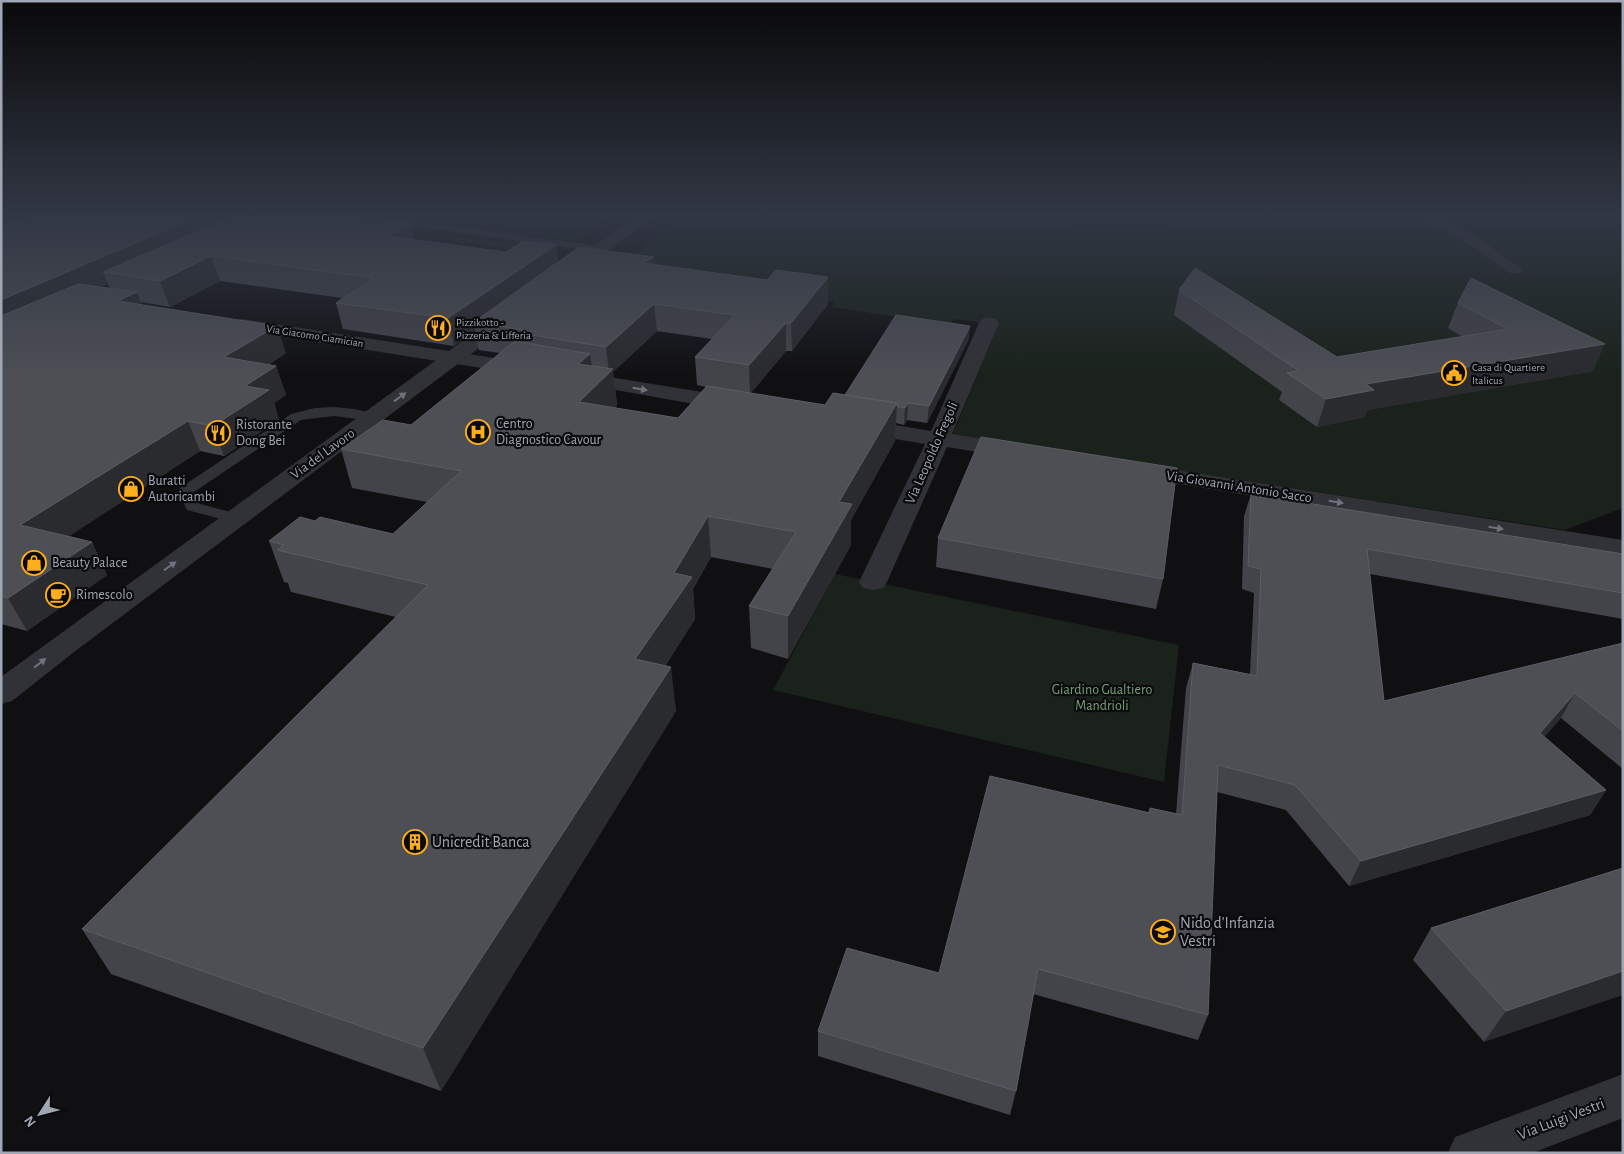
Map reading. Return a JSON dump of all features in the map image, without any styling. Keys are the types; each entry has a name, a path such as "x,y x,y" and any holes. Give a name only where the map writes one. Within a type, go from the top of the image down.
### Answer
{"street":[{"path":"553,284 572,270"},
{"name":"Via del Lavoro","path":"1,693 63,645 521,308"},
{"name":"Via Giacomo Ciamician","path":"224,322 454,357"},
{"name":"Via Leopoldo Fregoli","path":"873,582 939,439 989,323"},
{"path":"454,357 753,408"},
{"path":"841,422 1038,455"},
{"name":"Via Giovanni Antonio Sacco","path":"1116,467 1618,549"},
{"name":"Via Luigi Vestri","path":"1471,1153 1623,1096"}],"lane":[{"path":"236,518 193,507 186,491 296,417 304,414 352,411 373,417"}],"green space":[{"path":"614,270 1623,270 1623,508 1565,530 952,436 998,325 954,319 950,325 832,307 834,302 609,274"},
{"name":"Giardino Gualtiero Mandrioli","path":"835,574 1179,645 1164,782 773,690"}],"building":[{"path":"1,270 72,270 1,300"},
{"path":"108,270 183,270 160,281 103,272"},
{"path":"314,270 519,270 448,318 336,303 374,278"},
{"path":"547,270 693,270 767,280 776,270 828,277 791,323 786,323 749,365 695,357 735,315 654,304 606,347 532,335 536,332 474,322"},
{"path":"1194,270 1198,270 1337,357 1508,329 1458,303 1471,278 1605,344 1366,384 1374,390 1326,399 1287,373 1299,371 1179,290"},
{"path":"78,284 137,292 118,301 277,326 224,357 276,366 245,386 269,390 213,426 188,421 20,525 92,542 8,598 1,596 1,316"},
{"path":"896,315 970,326 929,406 908,403 905,408 897,406 897,403 845,395"},
{"path":"515,341 590,354 578,364 613,369 579,402 678,418 707,386 825,405 833,393 897,403 839,502 852,504 788,616 749,606 796,532 708,516 674,573 692,577 635,659 671,667 423,1048 82,929 428,585 277,550 284,545 269,541 300,517 315,521 320,517 393,534 461,471 341,449 383,420 411,425"},
{"path":"981,437 1177,468 1163,579 938,538"},
{"path":"1251,494 1623,554 1623,593 1367,549 1384,701 1623,643 1623,731 1575,693 1540,733 1606,790 1361,861 1295,785 1218,765 1208,1015 1038,969 1016,1091 818,1031 847,948 939,973 990,776 1150,813 1150,808 1182,815 1193,663 1257,676 1261,569 1248,566"},
{"path":"1623,868 1623,971 1506,1011 1431,928"}],"place":[{"name":"Pizzikotto - Pizzeria & Lifferia","path":"438,328"},
{"name":"Casa di Quartiere Italicus","path":"1454,373"},
{"name":"Centro Diagnostico Cavour","path":"478,432"},
{"name":"Ristorante Dong Bei","path":"218,433"},
{"name":"Buratti Autoricambi","path":"131,489"},
{"name":"Beauty Palace","path":"34,563"},
{"name":"Rimescolo","path":"58,595"},
{"name":"Unicredit Banca","path":"415,842"},
{"name":"Nido d'Infanzia Vestri","path":"1163,932"}]}
